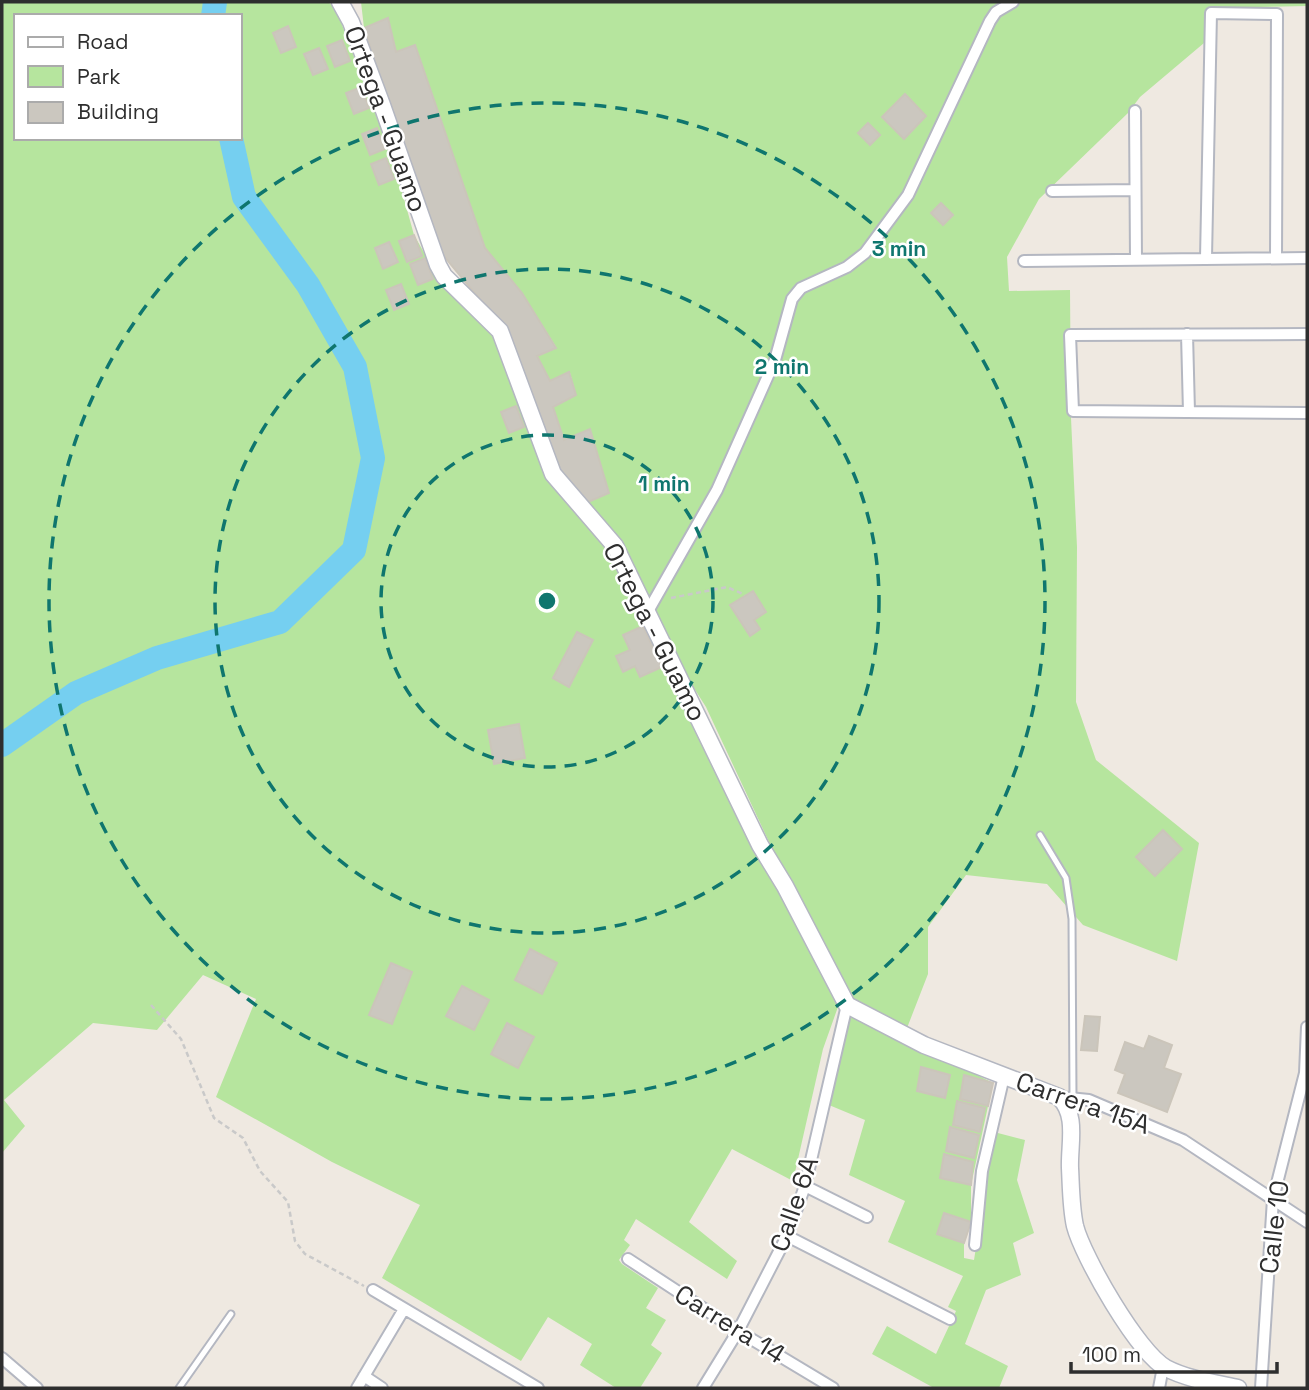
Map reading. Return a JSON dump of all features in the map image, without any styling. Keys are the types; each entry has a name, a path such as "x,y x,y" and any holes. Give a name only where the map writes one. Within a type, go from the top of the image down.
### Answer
{"street":[{"name":"Ortega - Guamo","path":"341,2 351,22 444,276 500,331 553,474 609,538 650,608 760,845 785,886 847,1005"},
{"path":"650,608 717,490 775,360 792,299 801,288 848,267 865,253 908,195 990,21 996,12 1013,2"},
{"path":"1206,258 1211,13 1277,14 1276,258"},
{"path":"1135,111 1136,259"},
{"path":"1052,191 1135,190"},
{"path":"1024,261 1307,258"},
{"path":"1186,334 1189,412"},
{"path":"1307,334 1070,335 1073,411 1307,413"},
{"name":"Carrera 15A","path":"847,1005 925,1045 1066,1097 1089,1100 1183,1140 1307,1222"},
{"name":"Calle 6A","path":"703,1388 738,1331 787,1236 805,1186 847,1005"},
{"name":"Calle 10","path":"1261,1388 1273,1199 1305,1073 1307,1027"},
{"path":"975,1245 982,1171 1004,1076"},
{"path":"1066,1097 1070,1115 1070,1167 1076,1230 1111,1299 1136,1338 1163,1367 1238,1388"},
{"path":"1296,1108 1307,1114"},
{"path":"805,1186 867,1217"},
{"path":"787,1236 950,1319"},
{"name":"Carrera 14","path":"628,1259 738,1331 833,1388"},
{"path":"373,1290 519,1384 538,1388"},
{"path":"357,1388 404,1309"},
{"path":"2,1358 37,1388"},
{"path":"1159,1388 1163,1367"},
{"path":"364,1376 382,1388"}],"lane":[{"path":"1040,835 1066,878 1072,919 1066,1097"},
{"path":"179,1388 231,1314"}],"path":[{"path":"650,608 727,587 745,595"},
{"path":"151,1005 181,1039 214,1118 243,1138 260,1171 288,1202 295,1241 304,1254 373,1290"}],"green space":[{"path":"2,2 327,2 335,6 395,166 414,235 438,277 487,324 610,548 761,860 839,1004 823,1049 793,1181 732,1149 689,1222 737,1261 727,1279 636,1219 624,1240 630,1245 619,1260 658,1288 646,1308 666,1320 651,1345 662,1353 640,1388 616,1388 580,1365 592,1344 548,1317 521,1361 382,1278 420,1205 332,1162 216,1097 256,999 203,975 157,1030 93,1023 4,1100 25,1126 2,1153"},
{"path":"361,2 1307,2 1307,6 1210,8 1205,14 1204,43 1140,97 1128,113 1039,199 1007,257 1009,291 1070,290 1071,418 1077,547 1076,702 1096,760 1199,843 1177,961 1083,925 1047,884 966,875 928,927 928,974 907,1028 846,995 783,872 706,707 671,652 619,544 588,502 609,493 590,429 564,440 553,407 576,395 570,373 550,381 537,356 556,347 522,293 485,248 415,45 396,52 387,18 364,28"},
{"path":"851,1012 993,1083 971,1185 971,1222 944,1213 937,1234 964,1243 964,1258 974,1260 994,1132 1025,1140 1017,1180 1034,1233 1013,1243 1021,1275 986,1290 965,1344 1008,1366 999,1388 934,1388 872,1354 887,1326 936,1354 956,1311 948,1307 963,1276 888,1242 905,1201 849,1175 865,1120 829,1105"}],"building":[{"path":"388,18 396,52 415,45 485,248 522,293 556,348 537,356 550,381 569,372 576,395 553,407 564,440 590,429 609,493 588,502 559,471 507,332 443,255 364,28"},
{"path":"288,26 296,47 281,53 273,33"},
{"path":"342,40 350,61 335,67 327,46"},
{"path":"319,48 328,69 313,75 304,54"},
{"path":"361,87 369,108 354,114 346,93"},
{"path":"905,94 926,116 904,139 882,117"},
{"path":"868,123 880,135 870,145 858,133"},
{"path":"377,128 385,149 370,155 362,134"},
{"path":"386,158 394,179 379,185 371,164"},
{"path":"941,203 953,215 943,225 931,213"},
{"path":"414,235 422,256 407,262 399,241"},
{"path":"389,242 398,262 383,269 375,248"},
{"path":"425,258 433,279 418,285 410,264"},
{"path":"401,284 409,304 394,310 386,290"},
{"path":"516,406 524,427 509,433 501,412"},
{"path":"753,591 766,612 754,620 760,629 750,636 730,605"},
{"path":"643,626 662,667 640,677 635,666 623,672 616,656 630,650 623,635"},
{"path":"577,632 593,640 569,687 553,678"},
{"path":"519,724 525,758 494,764 488,730"},
{"path":"1163,830 1182,849 1155,876 1136,857"},
{"path":"530,949 557,963 542,994 515,980"},
{"path":"391,963 412,972 392,1024 369,1015"},
{"path":"462,986 489,1000 474,1030 446,1016"},
{"path":"1085,1016 1100,1017 1097,1051 1081,1050"},
{"path":"507,1023 534,1037 518,1068 491,1054"},
{"path":"1149,1036 1172,1045 1164,1068 1181,1074 1167,1112 1118,1093 1125,1074 1115,1070 1125,1042 1144,1049"},
{"path":"921,1067 950,1075 945,1098 917,1091"},
{"path":"964,1075 993,1083 988,1106 960,1099"},
{"path":"957,1101 985,1108 980,1132 953,1125"},
{"path":"950,1127 979,1135 974,1158 946,1151"},
{"path":"944,1154 973,1162 971,1185 940,1178"},
{"path":"944,1213 971,1222 964,1243 937,1234"}],"waterway":[{"path":"213,14 215,2"},
{"path":"2,745 76,693 157,658 280,622 354,550 373,458 355,367 308,285 244,197 231,140"}]}
